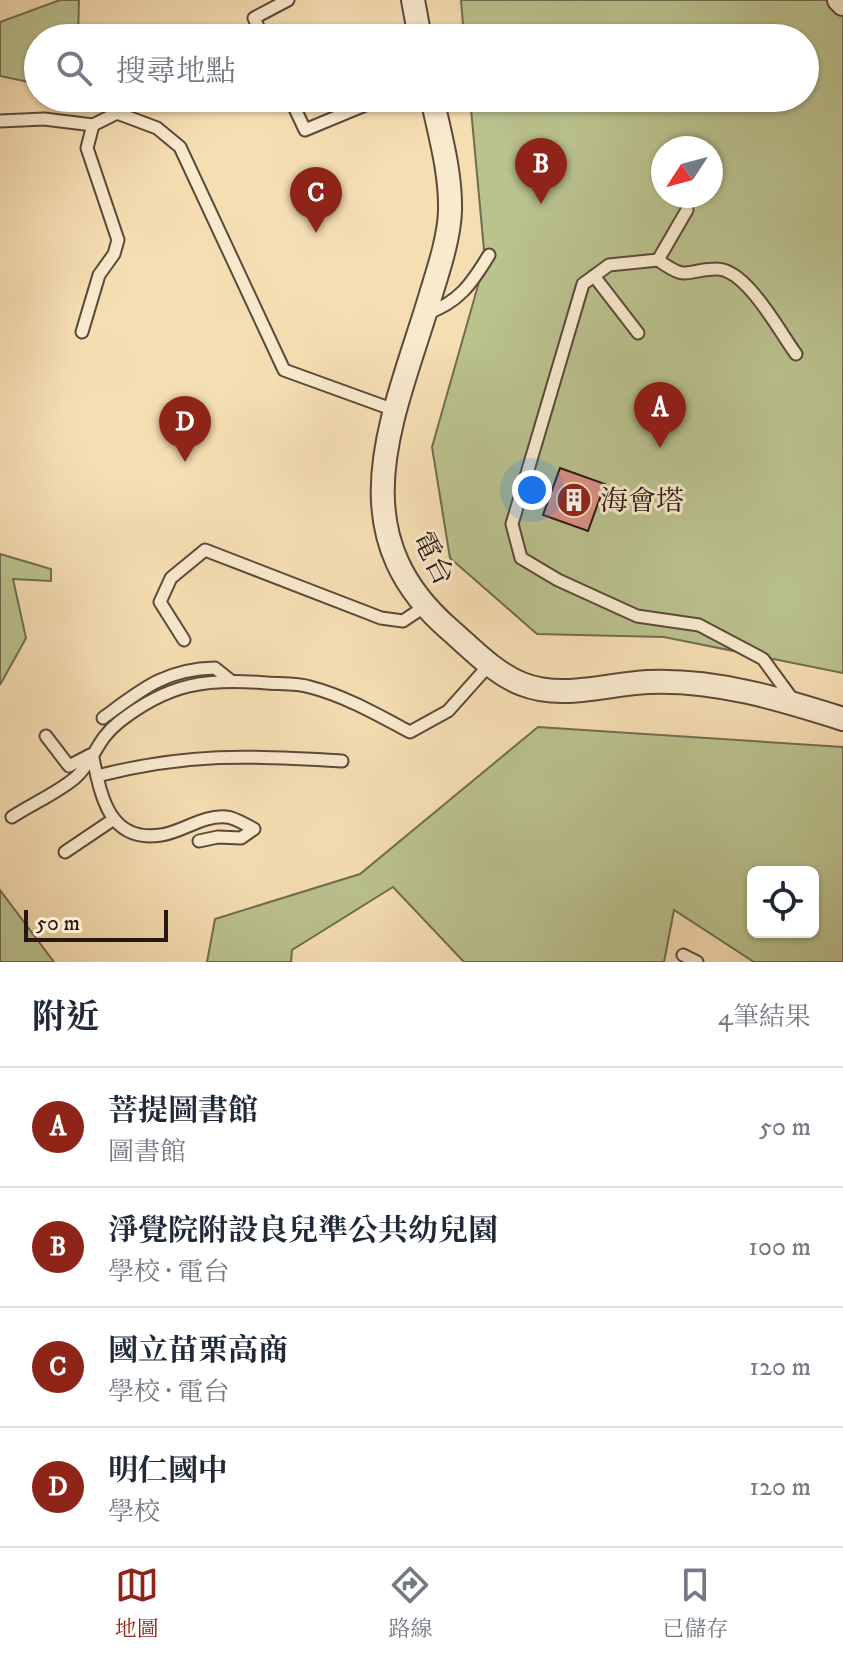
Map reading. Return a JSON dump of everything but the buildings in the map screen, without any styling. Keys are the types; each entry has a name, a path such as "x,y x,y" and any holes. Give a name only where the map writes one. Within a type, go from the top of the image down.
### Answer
{"street":[{"path":"413,0 417,24"},
{"path":"839,0 843,4"},
{"name":"電台","path":"435,112 444,150 450,212 425,314 381,466 385,524 392,553 424,607 490,664 523,684 581,691 647,682 694,683 739,689 843,719"}],"lane":[{"path":"257,24 254,18 288,0"},
{"path":"297,112 305,130 348,112"},
{"path":"0,121 44,119 93,125 117,113 157,128 180,147 284,370 397,411"},
{"path":"82,332 99,275 114,254 118,240 87,148 93,125"},
{"path":"658,260 687,210"},
{"path":"425,314 443,308 472,285 489,255"},
{"path":"796,354 741,277 718,269 692,275 677,274 658,260 609,265 583,284 512,524 521,558 558,580 637,616 699,625 763,659 796,704"},
{"path":"594,276 638,333"},
{"path":"184,640 160,602 171,578 205,550 381,618 403,621 424,607"},
{"path":"12,817 74,779 93,755 98,741 156,695 192,683 230,680 308,686 350,701 410,732 448,711 490,664"},
{"path":"103,718 144,688 185,669 215,668 230,680"},
{"path":"46,736 69,766 93,755"},
{"path":"93,755 100,799 114,819 135,834 161,835 198,821 227,816 254,829 241,838 218,837 199,841"},
{"path":"97,776 190,756 253,755 342,761"},
{"path":"65,852 114,819"},
{"path":"683,955 697,962"}],"green space":[{"path":"60,0 79,0 78,24 24,24 24,81 0,76 0,22"},
{"path":"461,0 843,0 843,673 664,637 537,634 450,558 432,447 485,261 471,112 819,112 819,24 463,24"},
{"path":"0,554 51,569 51,581 13,579 26,638 0,685"},
{"path":"538,727 843,747 843,962 754,962 674,910 664,962 464,962 393,887 292,950 291,962 207,962 215,919 360,874"},
{"path":"0,890 54,962 0,962"}],"place":[{"name":"淨覺院附設良兒準公共幼兒園","path":"541,204"},
{"name":"國立苗栗高商","path":"316,233"},
{"name":"菩提圖書館","path":"660,448"},
{"name":"明仁國中","path":"185,462"},
{"name":"海會塔","path":"574,500"}]}
